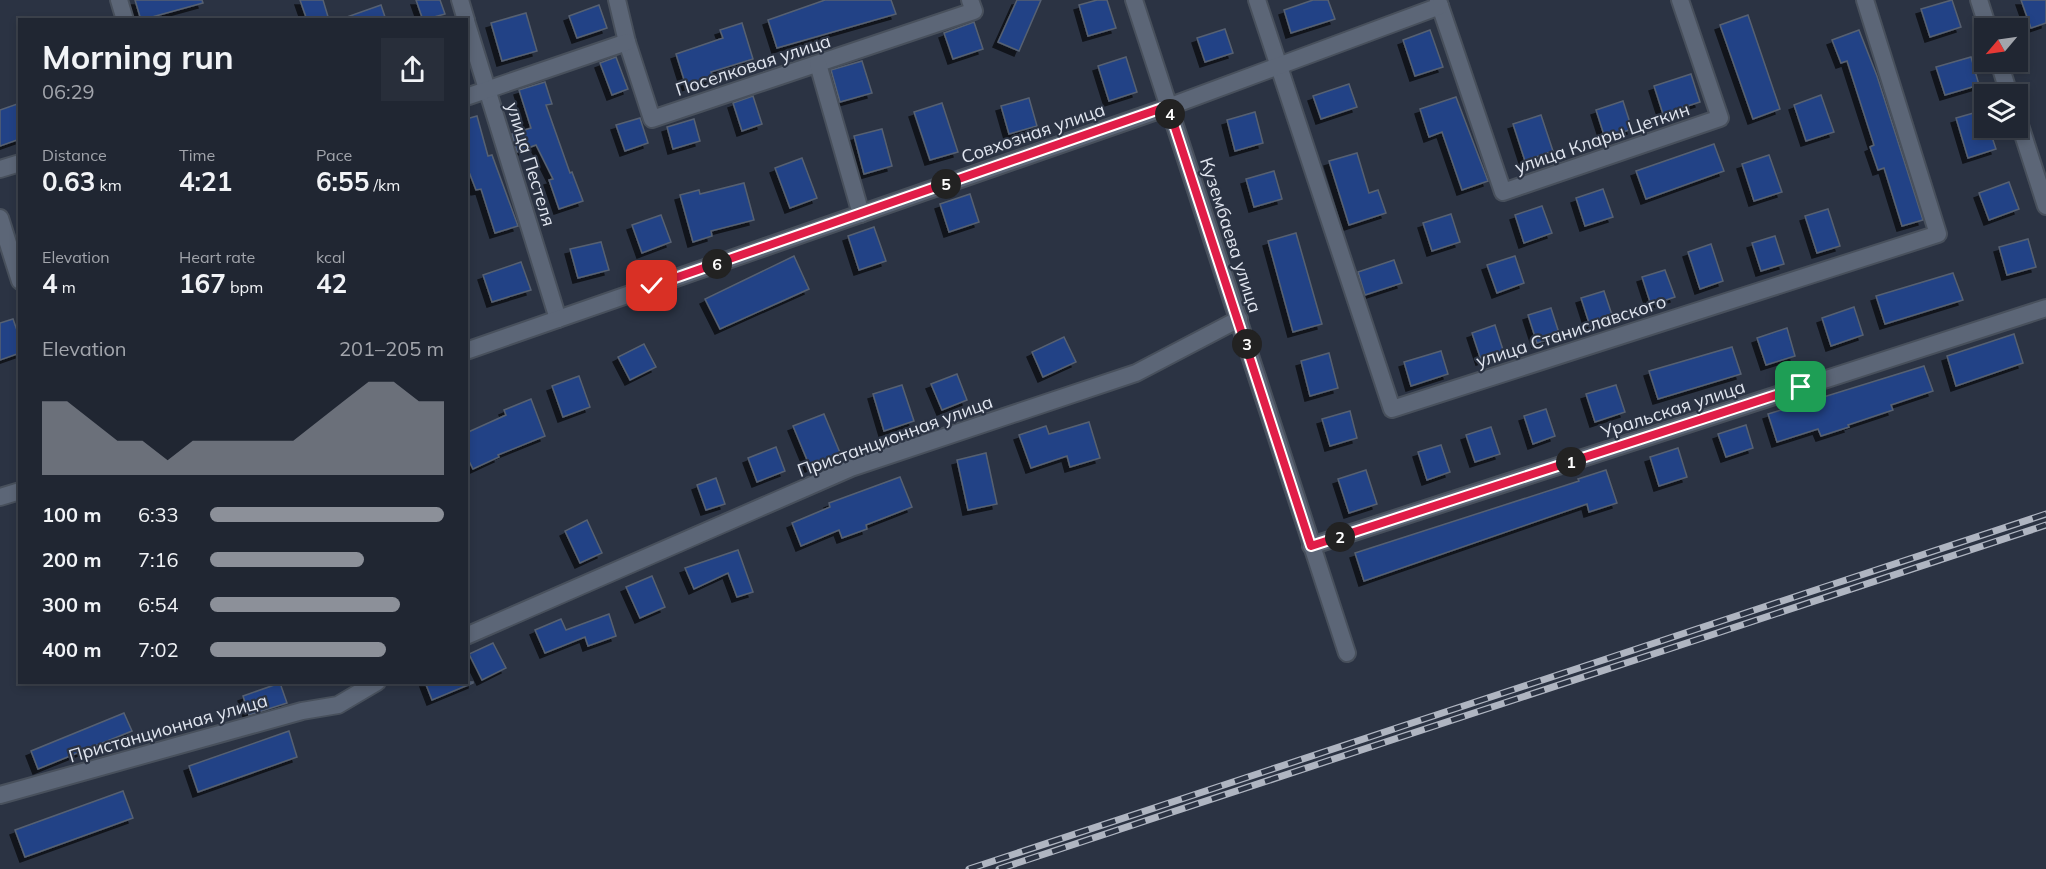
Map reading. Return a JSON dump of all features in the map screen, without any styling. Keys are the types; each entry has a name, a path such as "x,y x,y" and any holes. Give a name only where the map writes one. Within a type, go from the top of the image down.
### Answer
{"street":[{"path":"119,0 124,18"},
{"name":"улица Пестеля","path":"460,0 465,18"},
{"name":"Поселковая улица","path":"617,0 627,42 652,119 974,11 970,0"},
{"name":"Кузембаева улица","path":"1134,0 1347,653"},
{"name":"улица Станиславского","path":"1257,0 1392,409 1938,234 1864,0"},
{"name":"улица Клары Цеткин","path":"1439,3 1503,192 1719,118 1680,0"},
{"path":"1978,0 1984,18"},
{"name":"Совхозная улица","path":"468,350 1168,106 1439,3"},
{"name":"улица Пестеля","path":"468,26 558,319"},
{"path":"468,96 627,42"},
{"path":"818,64 861,214"},
{"path":"2024,138 2046,206"},
{"path":"0,169 18,163"},
{"path":"0,218 4,248 18,277"},
{"name":"Уральская улица","path":"1311,546 2046,308"},
{"name":"Пристанционная улица","path":"468,635 852,468 1137,373 1239,319"},
{"path":"0,497 18,491"},
{"name":"Пристанционная улица","path":"0,795 302,711 338,705 374,684"}],"building":[{"path":"135,0 202,0 203,3 148,18 140,18"},
{"path":"300,0 323,0 328,18 306,18"},
{"path":"416,0 440,0 445,14 422,18"},
{"path":"825,0 891,0 896,14 777,48 768,20"},
{"path":"1017,0 1041,0 1019,51 998,42"},
{"path":"1107,0 1116,28 1088,36 1079,5"},
{"path":"1313,0 1328,0 1335,19 1291,33 1284,10"},
{"path":"1952,0 1961,27 1930,37 1921,9"},
{"path":"2021,0 2046,0 2046,23 2031,28"},
{"path":"381,5 385,18 344,18"},
{"path":"599,5 607,28 577,38 569,16"},
{"path":"526,13 537,51 502,61 491,23"},
{"path":"1748,15 1780,109 1753,119 1720,25"},
{"path":"974,22 983,49 953,59 944,33"},
{"path":"742,23 753,59 711,72 713,77 686,86 676,54 723,38 720,30"},
{"path":"1225,29 1233,53 1205,62 1197,38"},
{"path":"1430,30 1443,67 1415,76 1403,40"},
{"path":"1859,30 1877,76 1923,220 1902,226 1884,168 1878,170 1870,147 1874,145 1847,61 1841,63 1832,40"},
{"path":"616,57 628,89 612,95 600,63"},
{"path":"1126,57 1137,92 1109,101 1098,66"},
{"path":"1971,57 1979,84 1945,95 1936,67"},
{"path":"862,61 872,93 840,102 831,70"},
{"path":"1691,74 1700,102 1663,114 1654,86"},
{"path":"545,82 552,104 546,105 570,173 572,172 583,201 559,209 549,180 553,179 536,145 517,152 512,134 531,128 519,90"},
{"path":"1349,84 1357,107 1321,119 1313,96"},
{"path":"1821,95 1834,132 1806,141 1794,105"},
{"path":"753,96 762,124 742,131 733,103"},
{"path":"1456,97 1488,181 1462,190 1442,132 1429,137 1420,109"},
{"path":"1029,98 1037,126 1009,134 1001,106"},
{"path":"1623,101 1632,129 1605,138 1596,110"},
{"path":"942,103 958,152 930,160 914,112"},
{"path":"18,104 18,140 0,146 0,110"},
{"path":"1255,112 1263,143 1235,151 1227,120"},
{"path":"1974,113 1974,138 1992,138 1996,149 1968,158 1956,118"},
{"path":"1541,115 1553,151 1525,161 1513,124"},
{"path":"477,116 488,156 492,155 518,226 495,233 481,189 476,190 468,169 468,118"},
{"path":"640,118 648,143 625,151 616,125"},
{"path":"694,119 700,141 673,149 667,127"},
{"path":"882,129 892,166 864,174 854,136"},
{"path":"1714,144 1724,171 1646,199 1636,171"},
{"path":"1357,153 1369,193 1378,190 1386,213 1349,225 1329,161"},
{"path":"1769,155 1782,192 1754,201 1742,164"},
{"path":"802,158 817,198 790,208 775,168"},
{"path":"1274,171 1282,199 1254,207 1246,179"},
{"path":"2009,182 2019,209 1989,220 1979,193"},
{"path":"744,183 754,220 711,231 712,236 693,242 680,195 699,190 700,194"},
{"path":"1603,189 1613,217 1585,226 1576,198"},
{"path":"970,194 979,222 949,232 940,204"},
{"path":"1542,206 1552,233 1524,243 1515,215"},
{"path":"1828,209 1840,246 1817,253 1805,216"},
{"path":"1451,214 1460,242 1432,251 1423,223"},
{"path":"661,215 671,242 642,253 632,225"},
{"path":"874,227 886,261 859,270 848,236"},
{"path":"1296,233 1322,324 1293,332 1268,241"},
{"path":"1775,236 1784,264 1761,271 1752,243"},
{"path":"2028,239 2036,267 2007,275 1999,247"},
{"path":"601,242 609,270 578,278 570,249"},
{"path":"1711,244 1723,281 1700,289 1688,252"},
{"path":"794,256 809,289 720,329 705,299"},
{"path":"1515,256 1524,283 1497,293 1487,265"},
{"path":"1394,260 1402,283 1365,295 1358,272"},
{"path":"521,262 531,290 492,302 483,275"},
{"path":"1665,270 1675,297 1651,305 1642,277"},
{"path":"1953,273 1963,300 1885,324 1876,296"},
{"path":"1604,291 1613,318 1590,326 1581,298"},
{"path":"1854,307 1863,335 1831,346 1822,318"},
{"path":"1551,308 1560,336 1537,343 1528,315"},
{"path":"13,319 18,333 18,354 0,360 0,323"},
{"path":"1495,325 1504,353 1481,360 1472,333"},
{"path":"1787,328 1795,356 1766,365 1757,338"},
{"path":"2014,334 2023,363 1956,386 1947,356"},
{"path":"1064,337 1076,362 1043,377 1032,352"},
{"path":"644,344 656,367 630,380 618,357"},
{"path":"1732,347 1741,374 1658,399 1649,371"},
{"path":"1441,351 1448,374 1411,386 1404,362"},
{"path":"1329,353 1338,388 1310,396 1301,361"},
{"path":"1924,366 1933,391 1891,405 1893,410 1848,425 1849,427 1821,436 1818,429 1777,442 1768,414"},
{"path":"957,374 967,400 942,410 931,384"},
{"path":"579,376 590,407 563,417 552,386"},
{"path":"902,385 914,421 884,431 873,394"},
{"path":"1616,385 1625,412 1595,422 1586,394"},
{"path":"531,399 545,436 498,455 499,457 473,469 468,459 468,432 506,415 504,410"},
{"path":"1546,409 1555,436 1533,444 1524,416"},
{"path":"1350,411 1357,438 1330,446 1322,419"},
{"path":"824,414 841,455 810,467 793,426"},
{"path":"1089,422 1100,458 1070,467 1067,456 1031,468 1019,435 1046,426 1049,434"},
{"path":"1746,425 1753,448 1726,457 1718,434"},
{"path":"1491,427 1500,454 1475,462 1466,435"},
{"path":"1441,445 1450,472 1427,480 1418,452"},
{"path":"776,447 785,471 757,482 748,458"},
{"path":"1678,448 1687,477 1659,486 1650,457"},
{"path":"986,453 997,504 968,510 957,460"},
{"path":"1366,470 1377,504 1349,513 1338,479"},
{"path":"1606,470 1617,503 1589,512 1587,504 1364,581 1355,553 1579,481 1578,479"},
{"path":"900,477 912,507 866,525 867,529 842,538 839,530 801,546 792,523 830,507 829,503"},
{"path":"716,478 725,504 706,510 697,485"},
{"path":"587,520 602,553 580,563 565,531"},
{"path":"738,550 753,592 737,597 728,573 694,589 685,568"},
{"path":"652,576 665,607 640,618 626,587"},
{"path":"609,614 616,636 588,646 585,637 545,653 535,630 561,619 566,630"},
{"path":"493,643 506,668 482,680 469,654"},
{"path":"473,682 473,683 432,700 426,684"},
{"path":"280,684 287,703 249,715 243,696"},
{"path":"124,713 132,731 38,769 31,751"},
{"path":"289,731 297,757 198,792 189,766"},
{"path":"123,791 133,818 25,857 15,830"}],"railway":[{"path":"969,869 2046,514"},
{"path":"999,869 2046,525"}],"route":[{"path":"652,286 1168,106 1311,546 1801,387"}]}
